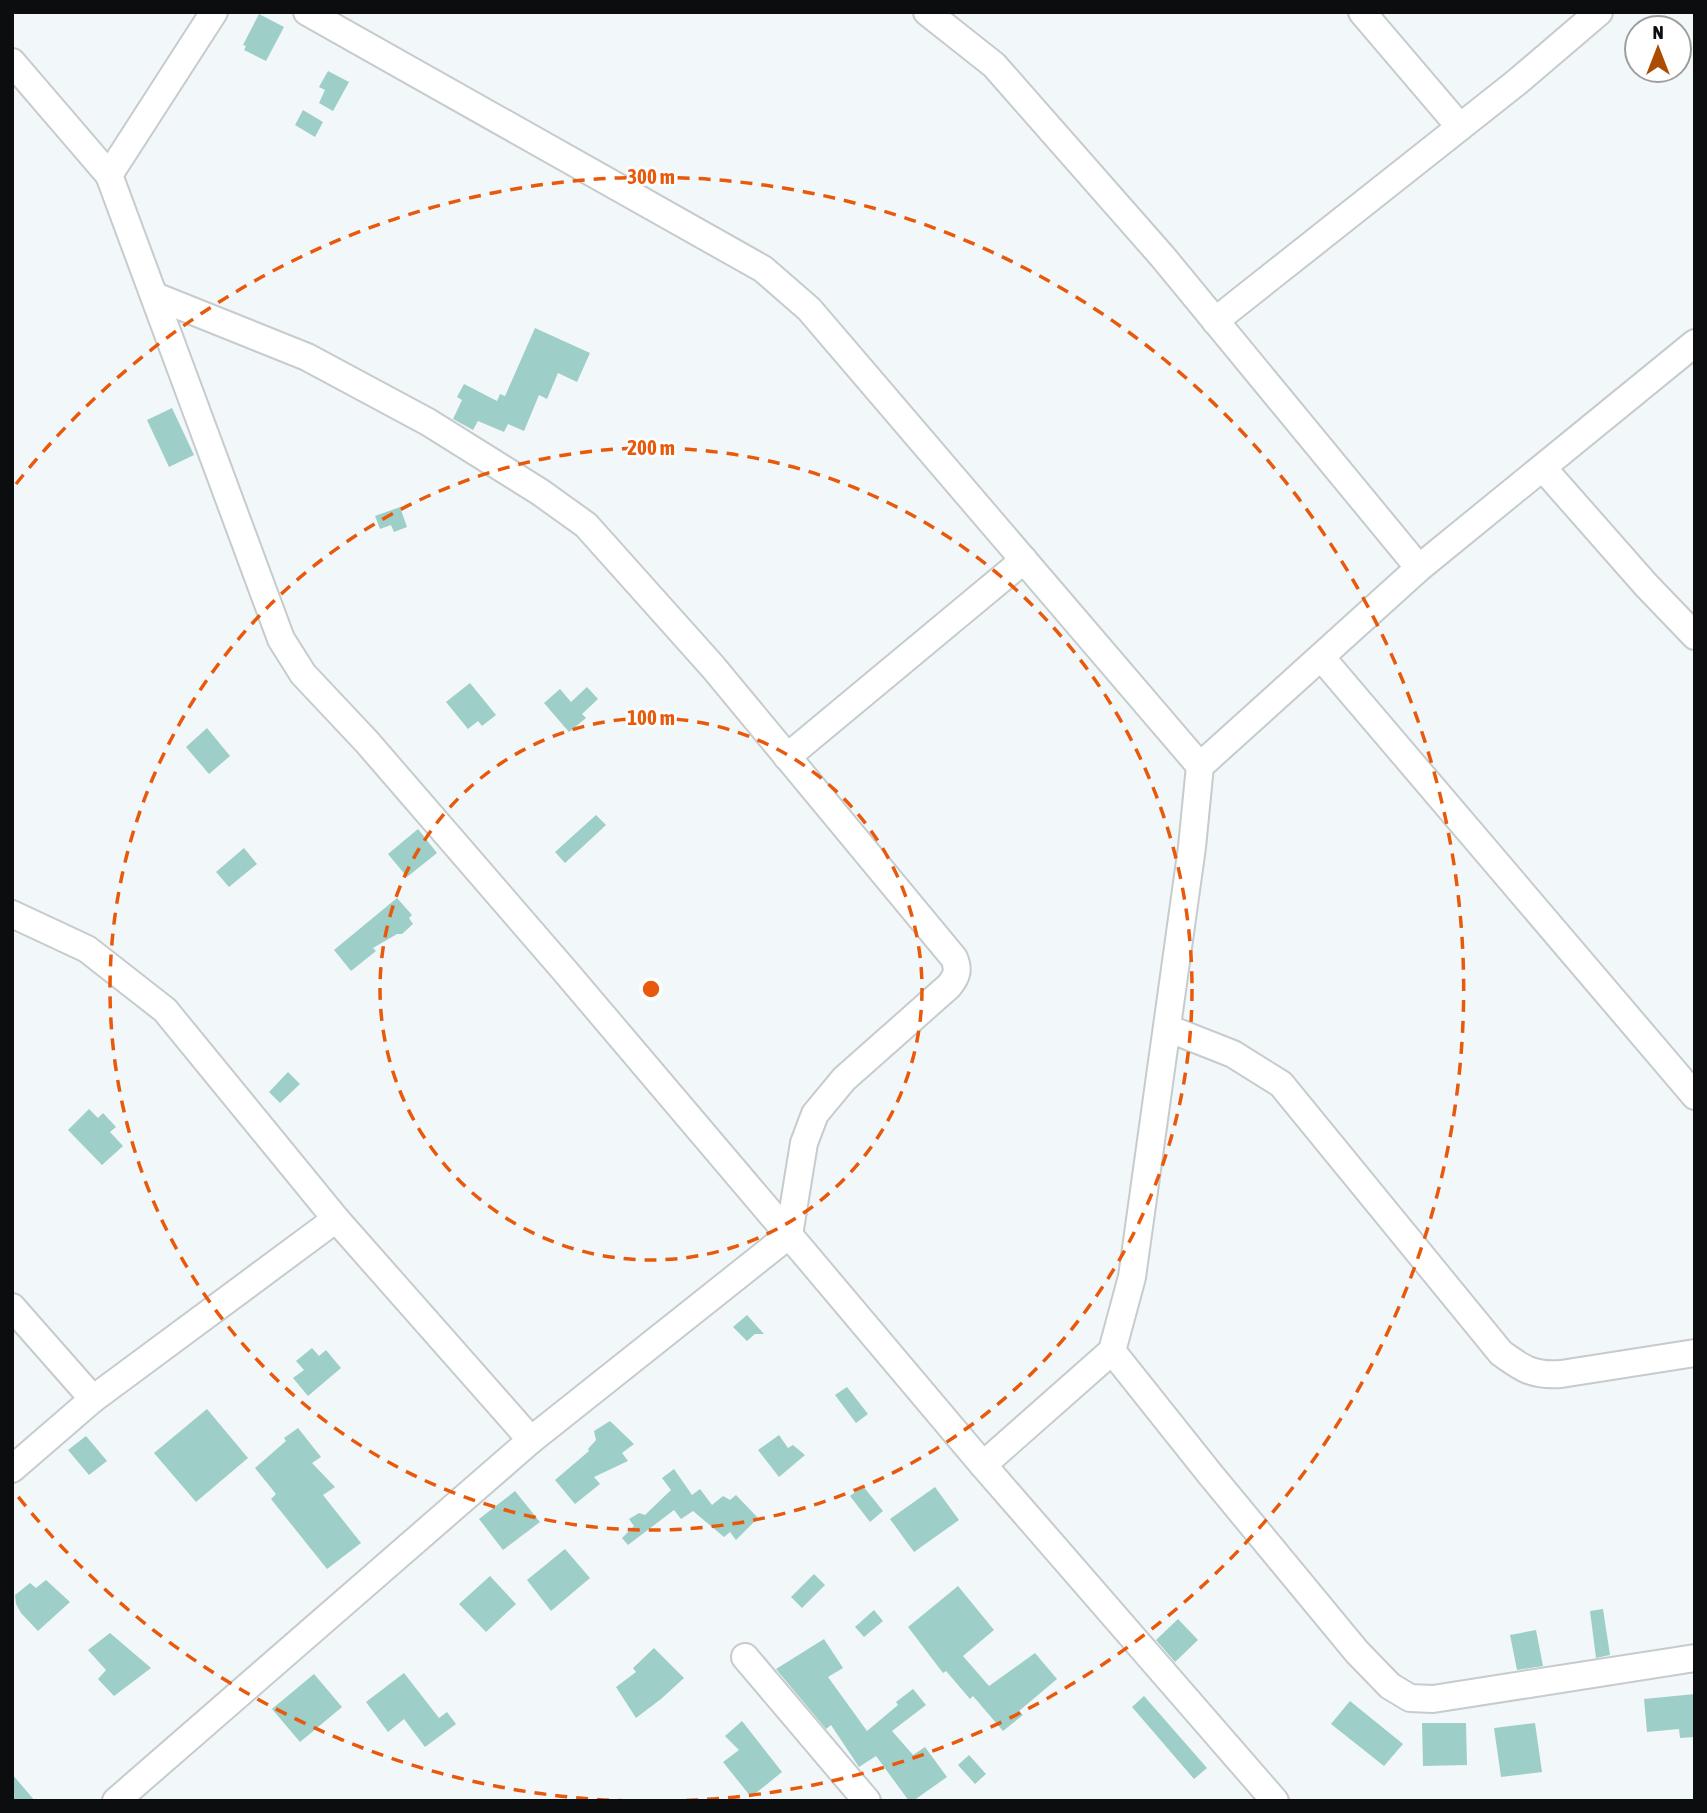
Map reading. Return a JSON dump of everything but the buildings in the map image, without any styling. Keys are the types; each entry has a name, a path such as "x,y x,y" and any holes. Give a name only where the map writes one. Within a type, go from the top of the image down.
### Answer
{"street":[{"path":"109,175 214,12"},
{"path":"307,12 763,269 809,309 1200,766"},
{"path":"928,12 994,65 1162,256 1419,568"},
{"path":"1362,12 1460,127"},
{"path":"1215,321 1460,127 1599,12"},
{"path":"12,62 109,175 281,639 303,674 367,742 556,960 983,1465 1275,1801"},
{"path":"116,1801 531,1440 789,1235 804,1143 815,1114 844,1079 949,986 957,976 958,968 954,958 713,667 586,525 541,492 428,422 307,357 155,296"},
{"path":"983,1465 1112,1351 1132,1278 1192,847 1200,766 1419,568 1695,343"},
{"path":"1542,468 1695,636"},
{"path":"787,757 1024,560"},
{"path":"1321,657 1695,1096"},
{"path":"12,914 87,949 165,1010 336,1219 531,1440"},
{"path":"1167,1028 1233,1054 1281,1084 1501,1353 1522,1368 1540,1375 1561,1374 1695,1353"},
{"path":"12,1469 93,1399 336,1219"},
{"path":"12,1307 93,1399"},
{"path":"1112,1351 1357,1652 1390,1686 1410,1698 1433,1699 1695,1658"},
{"path":"745,1657 867,1801"}]}
